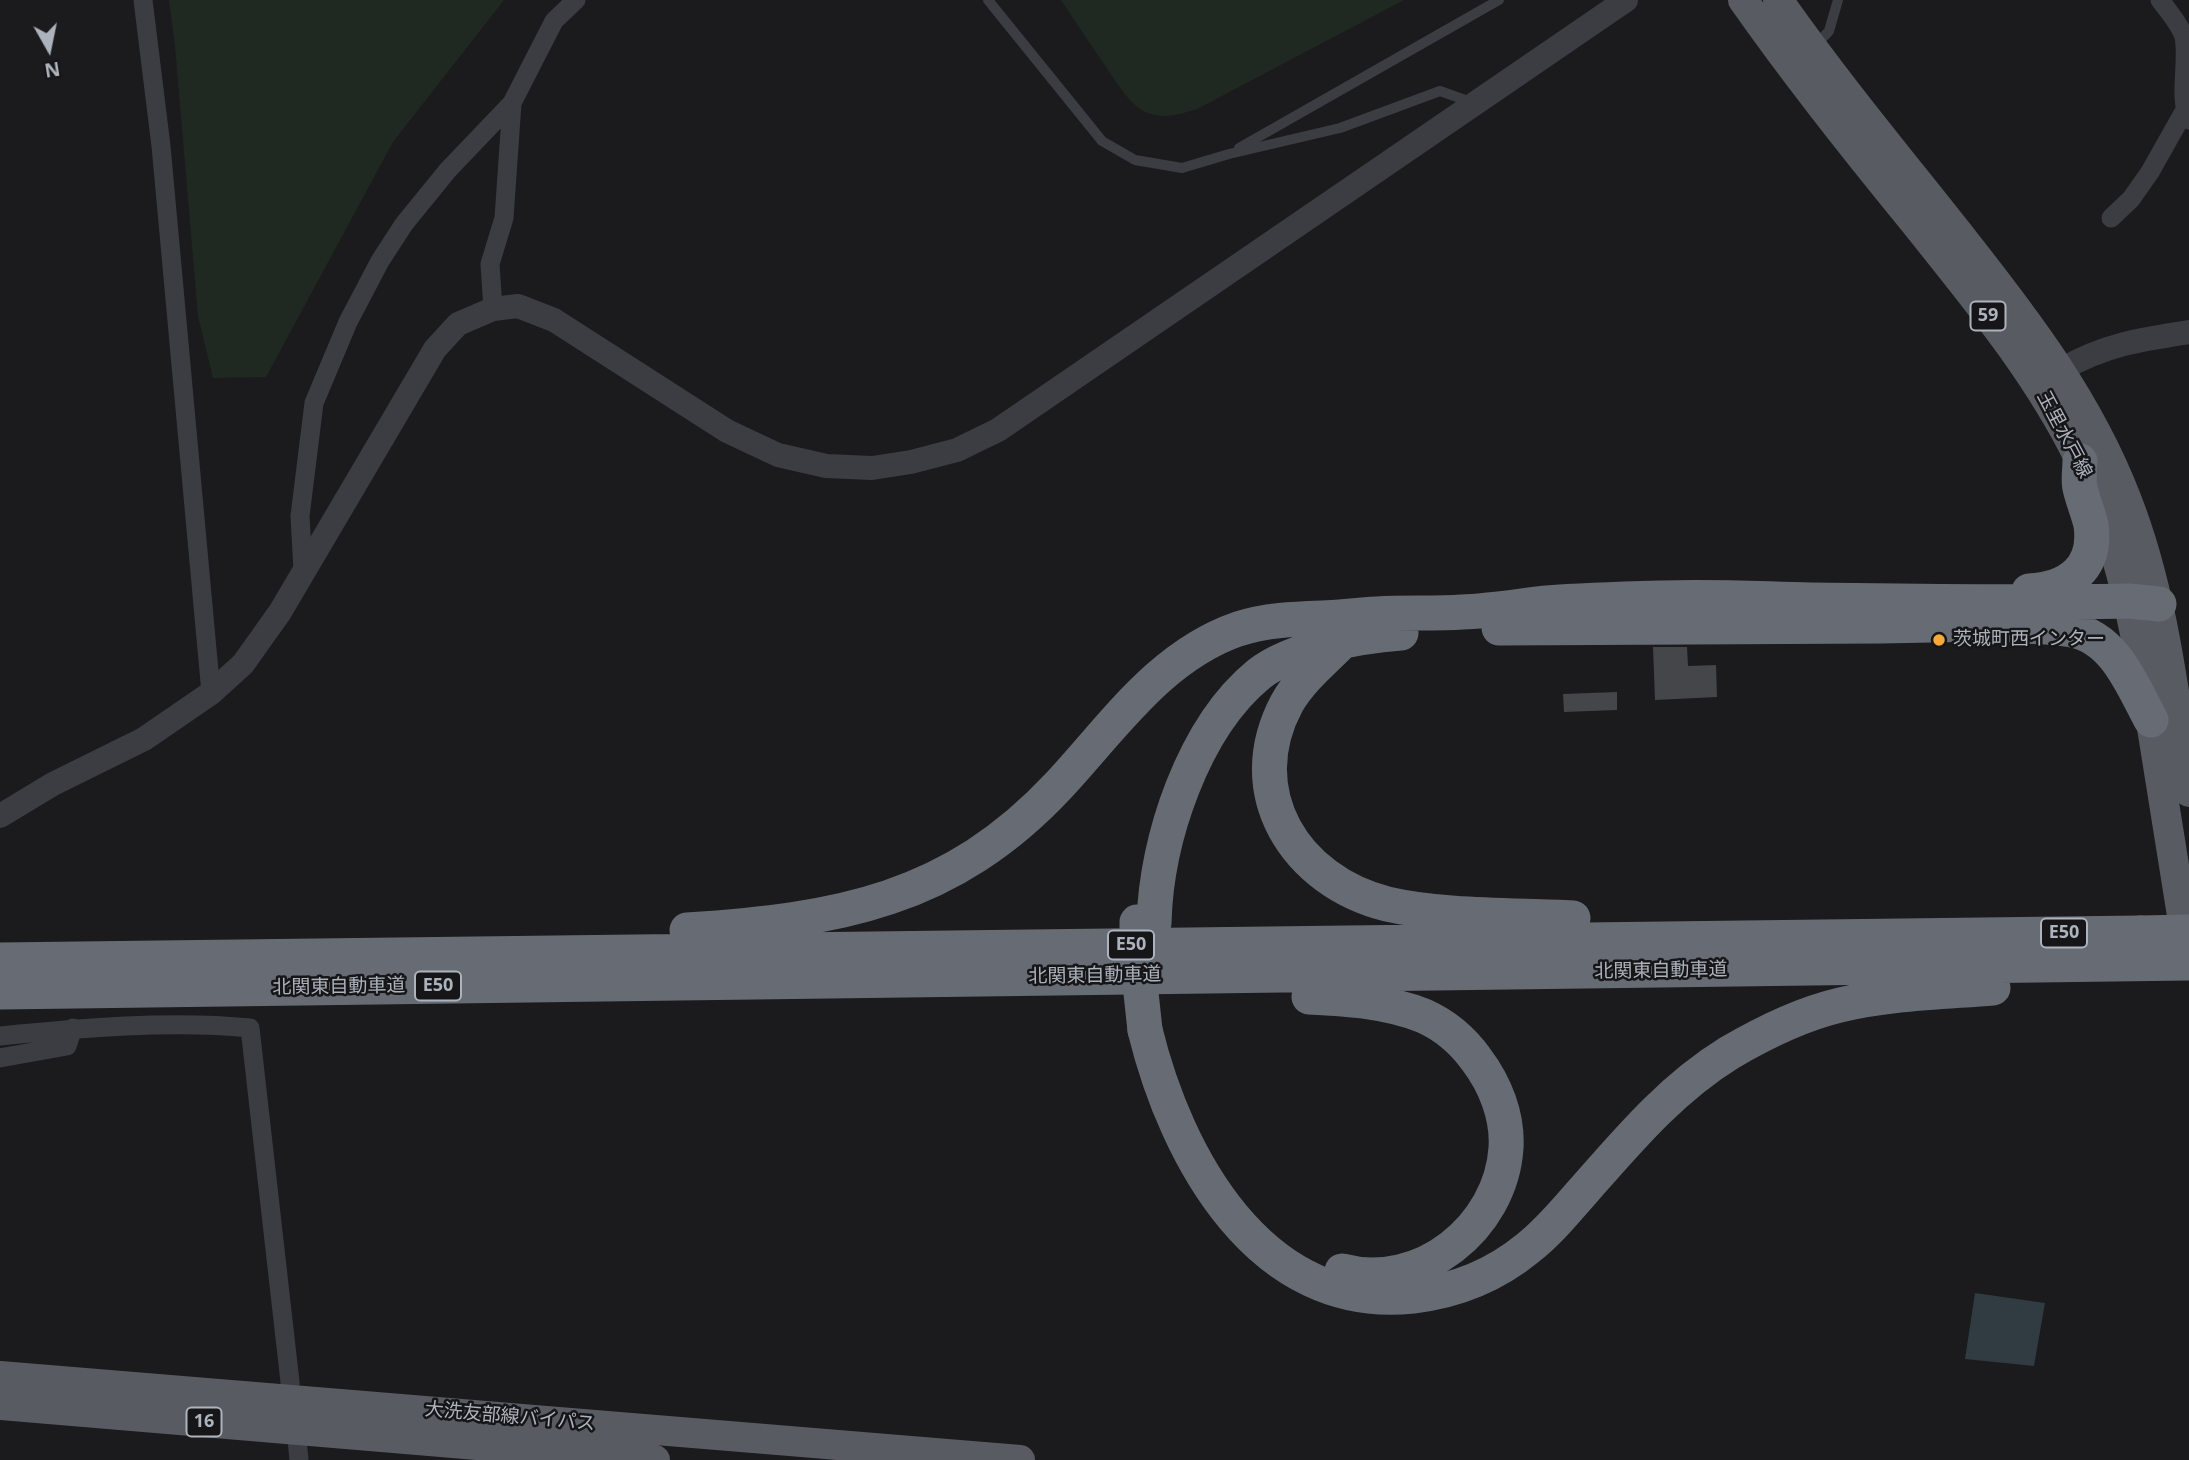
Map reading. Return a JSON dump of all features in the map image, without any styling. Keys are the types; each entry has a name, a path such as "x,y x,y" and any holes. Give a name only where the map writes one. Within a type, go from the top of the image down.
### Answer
{"highway":[{"path":"1960,600 2007,592 2046,590 2069,581 2084,567 2091,553 2091,541 2088,515 2079,486 2080,461"},
{"path":"2140,605 1960,600 1667,598 1552,603 1465,612 1380,614 1331,631 1260,673 1219,719 1199,753 1167,833 1146,922 1154,980 1153,1030 1163,1096 1196,1165 1218,1198 1261,1247 1309,1279 1355,1293 1405,1297 1458,1288 1480,1279 1528,1249 1555,1224 1658,1109 1684,1086 1728,1054 1787,1024 1838,1005 2143,958 2189,976"},
{"path":"2009,625 2096,618 2140,605"},
{"path":"275,957 736,926 840,912 884,900 921,886 994,844 1054,790 1130,704 1187,654 1241,628 1286,618 1331,631 1376,635 1463,628 2009,625 2071,629 2096,640 2110,651 2151,720"},
{"path":"1331,631 1278,723 1271,751 1271,777 1274,801 1282,824 1295,846 1312,866 1332,881 1357,893 1386,903 1420,909 1494,914 1656,922 1898,920 1988,934"},
{"name":"北関東自動車道","path":"0,960 1988,934 2143,958 2189,932"},
{"name":"北関東自動車道","path":"0,992 2143,958 2189,961"},
{"path":"876,980 1333,998 1393,1006 1426,1017 1469,1048 1486,1072 1498,1096 1504,1121 1506,1148 1501,1177 1492,1200 1475,1226 1456,1246 1434,1260 1410,1269 1381,1274 1351,1273 1322,1265 1297,1252 1255,1218 1212,1161 1153,1030"}],"main road":[{"name":"玉里水戸線","path":"1743,0 1788,65 2000,332 2040,390 2080,461 2140,605 2189,792"},
{"name":"玉里水戸線","path":"1778,0 1813,49 2018,309 2061,370 2098,434 2122,487 2142,542 2140,605 2151,720 2189,961"},
{"name":"大洗友部線バイパス","path":"0,1376 1020,1460"},
{"name":"大洗友部線バイパス","path":"0,1405 296,1429 541,1455 655,1460"}],"street":[{"path":"143,0 161,146 211,694"},
{"path":"303,570 300,516 314,403 348,321 380,261 404,224 448,170 512,103 554,21 576,0"},
{"path":"0,816 53,784 144,739 211,694 243,664 280,612 435,349 458,324 493,309 517,306 554,320 727,431 778,455 826,466 872,468 957,450 998,430 1626,0"},
{"path":"2111,218 2130,199 2150,172 2187,115 2187,35 2160,0"},
{"path":"493,309 490,264 504,218 512,103"},
{"path":"2061,370 2096,351 2114,345 2189,332"},
{"path":"0,1036 73,1028 224,1025 250,1028 290,1398"},
{"path":"0,1058 67,1046 73,1028"},
{"path":"296,1429 299,1460"}],"lane":[{"path":"988,0 1102,141 1135,160 1182,168 1340,128 1440,91 1475,104"},
{"path":"1229,154 1499,0"},
{"path":"1813,49 1829,31 1838,0"}],"shaded area":[{"path":"169,0 504,0 393,142 266,377 213,378 198,316"},
{"path":"1061,0 1404,0 1199,108 1165,116 1141,110 1123,92"},
{"path":"1975,1293 2045,1303 2034,1366 1965,1359"}],"building":[{"path":"1653,647 1687,647 1688,666 1716,665 1717,697 1655,700"},
{"path":"1617,692 1617,710 1564,712 1563,694"}],"place":[{"name":"茨城町西インター","path":"1939,640"}]}
